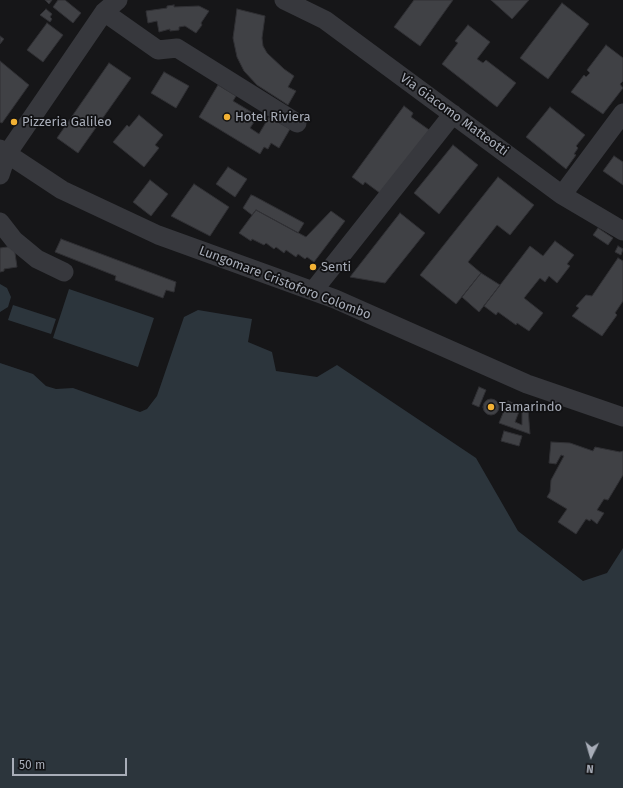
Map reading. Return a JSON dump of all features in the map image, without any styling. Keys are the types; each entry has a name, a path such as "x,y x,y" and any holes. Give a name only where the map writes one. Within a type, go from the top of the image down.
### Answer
{"street":[{"name":"Via Giacomo Matteotti","path":"284,0 325,20 562,195 623,231"},
{"path":"0,175 4,151 111,6 158,50 177,48 297,123"},
{"path":"562,195 623,113"},
{"path":"314,291 453,114"},
{"name":"Lungomare Cristoforo Colombo","path":"4,151 62,190 158,235 335,299 527,384 623,417"},
{"path":"0,222 14,240 37,259 64,272"}],"shaded area":[{"path":"0,284 7,288 11,297 8,307 0,312"},
{"path":"69,289 154,318 138,367 53,338"},
{"path":"13,305 56,319 51,334 8,320"},
{"path":"198,310 252,319 248,342 272,352 276,371 317,377 337,365 476,458 518,531 583,581 607,573 623,548 623,788 0,788 0,363 33,374 46,386 56,389 73,388 140,412 147,409 157,396 184,317"}],"building":[{"path":"45,0 52,0 49,4"},
{"path":"58,0 65,0 81,13 73,23 53,7"},
{"path":"414,0 453,0 420,46 394,27"},
{"path":"491,0 529,0 512,19"},
{"path":"562,3 589,24 548,79 520,58"},
{"path":"174,5 174,7 199,6 209,11 196,33 185,26 179,27 179,30 170,31 170,29 159,32 157,21 148,23 146,11 167,8 167,6"},
{"path":"46,9 52,14 50,17 52,19 50,22 40,15"},
{"path":"237,9 265,16 262,38 263,46 267,53 294,76 288,87 296,91 288,105 257,85 244,71 237,57 233,38"},
{"path":"47,23 63,35 43,62 27,50"},
{"path":"468,25 490,42 477,59 483,63 486,60 516,83 497,107 442,64 458,43 455,41"},
{"path":"0,36 4,39 0,44"},
{"path":"606,45 623,58 623,81 620,84 623,88 603,114 571,92 584,75 586,77 590,73 587,70"},
{"path":"0,61 29,85 2,123 0,122"},
{"path":"109,63 131,78 78,153 57,138"},
{"path":"164,72 189,86 176,108 151,93"},
{"path":"218,85 236,96 233,101 258,116 250,128 259,134 269,117 290,129 279,148 271,143 268,149 264,147 260,154 199,117"},
{"path":"404,106 413,113 411,117 432,132 384,196 365,182 363,185 352,177"},
{"path":"550,107 585,135 576,146 578,148 574,154 576,155 566,169 526,137"},
{"path":"139,115 163,135 155,145 159,148 144,167 113,142 127,125 129,127"},
{"path":"453,145 478,165 439,214 414,193"},
{"path":"614,156 623,162 623,185 603,171"},
{"path":"228,167 247,179 235,197 216,184"},
{"path":"498,177 534,205 510,235 497,225 468,262 481,273 456,304 420,275"},
{"path":"150,180 168,194 151,216 133,202"},
{"path":"194,184 229,207 210,236 171,216"},
{"path":"251,195 304,223 298,233 256,210 252,215 243,208"},
{"path":"256,210 306,237 331,211 345,221 314,262 307,257 305,259 298,254 296,257 286,250 284,253 276,247 274,249 266,243 264,245 252,239 251,241 239,233"},
{"path":"400,213 425,233 385,283 350,277"},
{"path":"598,228 613,238 608,245 593,235"},
{"path":"61,239 176,282 174,292 166,290 163,298 115,280 116,276 55,252"},
{"path":"555,241 574,255 567,264 570,266 557,283 549,276 545,282 540,278 524,298 543,313 529,331 517,323 516,325 498,312 496,315 484,306 530,246 543,256"},
{"path":"14,246 17,267 4,269 4,271 0,272 0,248"},
{"path":"618,246 623,249 621,255 615,252"},
{"path":"618,258 623,261 623,301 615,313 617,315 602,336 572,316 579,308 576,306 586,295 592,296"},
{"path":"481,273 500,285 479,312 462,297"},
{"path":"479,387 486,390 479,407 472,404"},
{"name":"Tamarindo","path":"488,399 494,399 499,404 497,413 494,415 488,415 483,410 483,404"},
{"path":"508,401 521,406 515,422 522,425 522,408 528,409 530,434 499,423"},
{"path":"504,431 522,436 519,446 501,441"},
{"path":"551,442 570,443 593,451 595,447 620,452 623,451 623,475 608,500 604,499 597,510 604,513 597,524 591,519 590,521 586,519 576,534 558,522 567,509 547,497 550,492 551,480 564,456 561,455 556,464 549,463"}],"place":[{"name":"Hotel Riviera","path":"227,117"},
{"name":"Pizzeria Galileo","path":"14,122"},
{"name":"Senti","path":"313,267"},
{"name":"Tamarindo","path":"491,407"}]}
